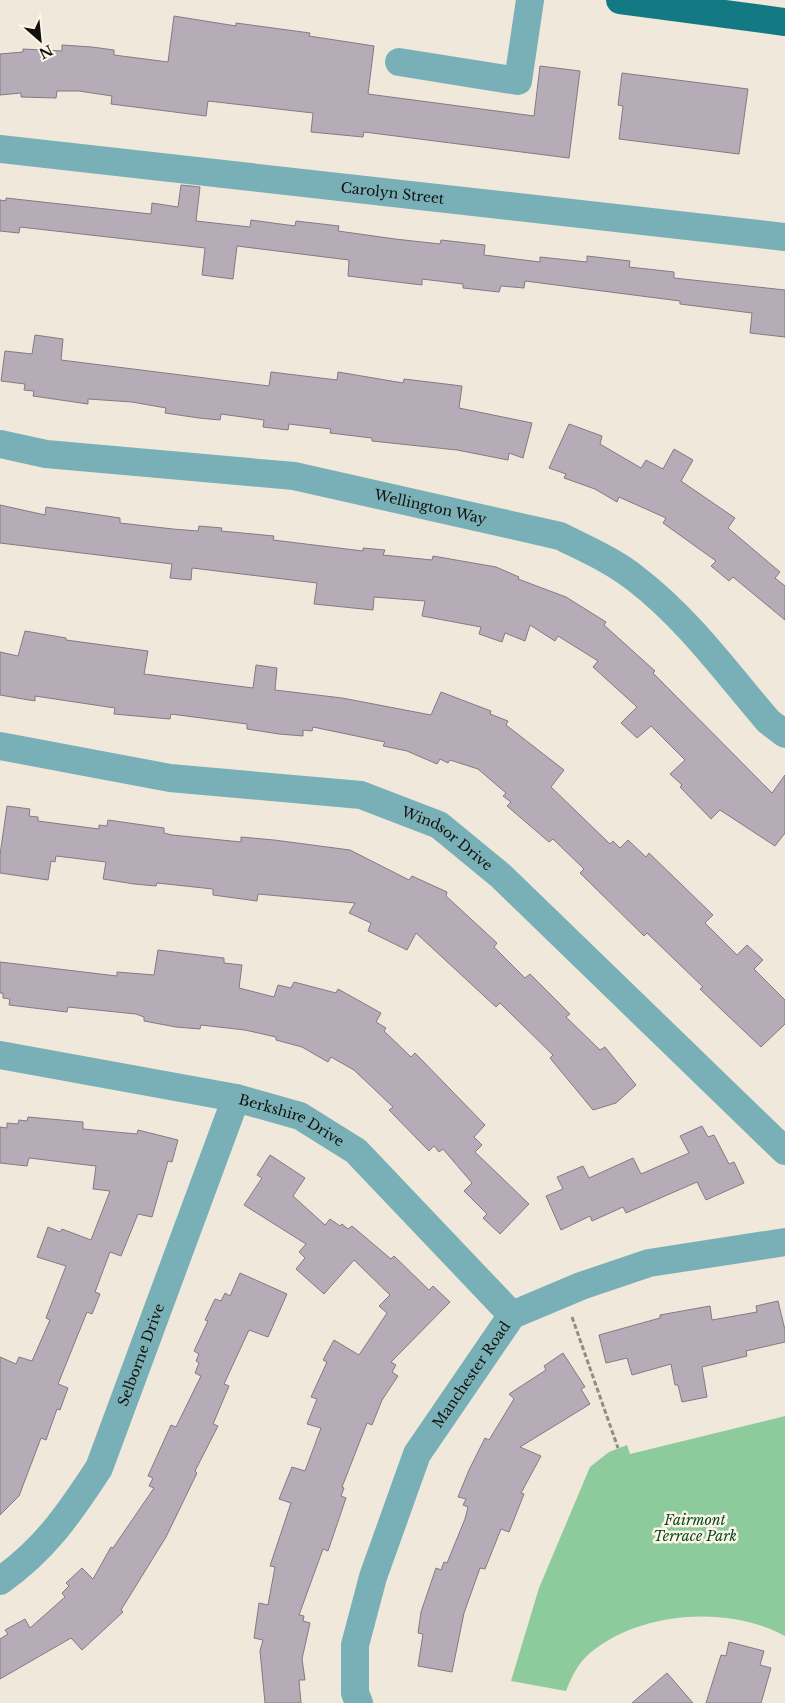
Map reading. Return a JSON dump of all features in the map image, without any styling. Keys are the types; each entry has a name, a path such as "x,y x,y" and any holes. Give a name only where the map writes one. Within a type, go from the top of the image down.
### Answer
{"main road":[{"path":"620,0 785,22"}],"street":[{"path":"399,62 518,81 530,0"},
{"name":"Carolyn Street","path":"0,149 785,237"},
{"name":"Wellington Way","path":"0,444 46,454 294,476 560,536 635,578 673,610 768,721 785,734"},
{"name":"Windsor Drive","path":"0,746 170,778 362,795 439,825 501,876 785,1151"},
{"name":"Berkshire Drive","path":"0,1055 236,1098 300,1116 356,1151 512,1315"},
{"name":"Selborne Drive","path":"0,1581 27,1562 66,1519 99,1468 236,1098"},
{"name":"Manchester Road","path":"359,1703 355,1693 355,1645 373,1577 417,1454 512,1315 563,1293 649,1263 785,1242"}],"path":[{"path":"563,1293 618,1448"}],"green space":[{"name":"Fairmont Terrace Park","path":"785,1416 785,1636 763,1626 738,1620 712,1617 685,1617 659,1621 634,1628 610,1639 590,1653 576,1670 566,1691 511,1681 539,1588 590,1467 609,1452 627,1445 630,1454"}],"building":[{"path":"174,16 236,26 236,23 310,33 309,36 374,46 368,94 534,116 540,66 580,71 569,158 364,132 363,137 311,132 313,113 208,101 206,116 111,104 112,96 79,91 57,91 56,98 21,97 21,93 0,95 0,54 23,52 23,49 62,51 62,45 92,47 114,50 114,55 168,62"},
{"path":"622,73 748,89 739,154 619,139 623,106 618,105"},
{"path":"181,185 200,187 196,221 250,227 251,220 295,226 296,221 339,226 338,231 395,239 440,244 441,240 485,245 484,255 540,262 540,257 587,262 587,256 630,261 629,267 674,272 674,278 785,290 785,337 750,333 752,313 680,304 680,301 525,281 524,288 501,286 499,292 463,288 463,284 422,279 422,285 348,276 349,260 237,246 233,279 202,275 205,248 20,227 19,233 0,231 0,200 6,201 6,198 151,214 152,203 178,207"},
{"path":"35,335 63,339 61,360 269,386 271,372 337,380 338,372 403,383 404,379 462,386 459,408 532,423 523,458 509,453 508,460 457,450 372,441 372,438 330,433 331,429 289,424 288,430 263,427 264,420 221,414 220,420 165,413 166,408 132,402 88,399 88,404 33,396 34,391 24,390 25,384 1,381 5,351 32,354"},
{"path":"569,424 602,436 600,444 641,468 646,460 663,469 674,449 693,460 681,481 735,518 728,528 780,572 775,578 785,586 785,620 733,577 729,581 711,566 716,561 663,523 666,518 619,497 617,502 595,489 564,478 566,474 549,468"},
{"path":"0,505 45,515 46,507 120,518 120,523 173,529 198,531 199,526 222,528 221,531 274,536 273,540 363,551 363,548 385,550 383,555 432,560 433,556 496,567 519,577 518,579 566,597 606,622 604,625 655,671 653,673 772,793 785,775 785,833 775,846 720,810 711,819 670,774 685,760 651,726 637,738 621,723 637,707 593,667 598,661 558,636 555,641 530,625 525,641 505,633 502,642 479,634 481,627 422,616 425,601 374,597 373,610 314,604 317,583 192,568 191,580 170,578 172,564 0,543"},
{"path":"25,631 66,638 66,640 148,651 144,674 253,688 256,665 277,668 275,690 342,698 431,715 441,692 491,711 490,714 508,721 506,725 564,770 551,787 610,844 613,841 620,848 628,840 646,857 649,853 713,915 705,923 737,955 747,945 763,960 754,969 785,1000 785,1024 761,1047 700,989 703,987 647,933 644,936 580,873 584,869 553,839 549,842 507,806 511,802 503,796 506,793 478,769 450,760 448,763 440,759 437,764 407,751 383,746 385,742 313,727 312,731 303,730 303,736 279,734 247,729 247,724 171,714 170,719 114,714 115,708 35,696 35,701 0,695 0,652 18,656"},
{"path":"7,806 30,809 29,816 38,817 38,821 99,829 99,825 107,826 108,820 164,828 164,833 172,835 241,842 241,837 350,850 409,880 412,876 447,892 446,896 497,943 494,947 525,978 530,974 570,1014 566,1017 600,1050 605,1047 636,1085 616,1103 593,1110 550,1058 553,1055 500,1003 496,1007 416,933 407,950 368,931 371,923 349,913 355,903 258,894 257,901 213,895 213,889 157,883 156,886 134,884 103,879 106,862 56,856 55,862 51,861 48,880 0,873 0,855"},
{"path":"158,950 224,958 224,963 242,965 239,988 274,997 278,985 291,988 294,982 336,993 338,989 381,1013 376,1022 386,1028 384,1031 411,1057 415,1053 485,1125 474,1137 482,1145 475,1152 529,1204 500,1234 483,1218 487,1214 464,1191 472,1183 443,1149 439,1152 434,1146 429,1151 389,1110 393,1107 354,1070 331,1057 328,1062 302,1047 276,1040 276,1037 245,1030 201,1025 200,1029 176,1027 144,1021 144,1017 136,1014 68,1007 67,1012 9,1005 10,999 3,998 3,993 0,993 0,962 117,976 117,972 154,975"},
{"path":"28,1117 83,1122 83,1129 137,1134 138,1130 178,1140 172,1162 168,1161 152,1217 138,1214 121,1256 110,1252 95,1292 100,1294 92,1314 87,1312 58,1384 68,1388 60,1410 57,1409 46,1440 41,1438 19,1496 0,1515 0,1357 16,1364 19,1357 32,1361 50,1320 46,1318 66,1266 37,1257 48,1227 60,1232 62,1229 91,1240 110,1191 93,1189 96,1166 29,1158 27,1166 0,1163 0,1127 7,1128 7,1123 18,1124 19,1120 27,1121"},
{"path":"702,1126 708,1137 714,1135 729,1164 734,1162 744,1183 706,1200 697,1182 626,1213 623,1207 592,1221 590,1216 561,1230 546,1196 563,1189 557,1177 583,1166 589,1178 633,1158 641,1174 689,1153 680,1136"},
{"path":"270,1155 305,1178 293,1196 325,1225 330,1219 348,1229 352,1226 391,1259 394,1256 429,1290 433,1286 450,1302 391,1362 396,1365 392,1372 398,1376 382,1400 372,1425 367,1423 342,1487 344,1488 341,1496 346,1498 328,1551 323,1549 299,1615 304,1616 303,1621 310,1623 302,1659 305,1680 299,1680 301,1703 265,1703 260,1651 263,1640 254,1638 259,1603 268,1605 275,1567 270,1566 291,1503 279,1499 292,1467 305,1471 321,1428 307,1424 317,1399 311,1397 327,1362 323,1360 334,1340 359,1355 387,1313 379,1306 390,1295 354,1260 324,1294 296,1269 305,1258 299,1252 306,1244 244,1205 262,1178 257,1175"},
{"path":"240,1273 287,1294 268,1337 249,1330 224,1384 229,1386 213,1424 218,1426 195,1471 197,1473 166,1537 121,1610 123,1612 82,1650 71,1638 0,1679 0,1639 8,1634 5,1630 25,1619 30,1628 65,1597 62,1593 69,1586 66,1583 82,1568 93,1579 111,1547 113,1548 154,1488 149,1486 153,1478 148,1476 171,1425 176,1427 201,1376 195,1373 199,1363 196,1361 199,1354 194,1351 208,1321 205,1320 215,1299 221,1301 225,1293 230,1296"},
{"path":"778,1301 785,1330 785,1342 746,1351 747,1356 702,1367 707,1397 682,1402 678,1385 675,1385 671,1364 632,1375 627,1358 606,1363 599,1335 660,1318 660,1315 710,1306 712,1320 757,1312 756,1306"},
{"path":"563,1353 585,1387 581,1389 590,1404 520,1447 541,1456 521,1493 524,1494 509,1532 501,1529 485,1569 480,1568 464,1613 452,1672 418,1666 423,1634 418,1633 421,1612 436,1568 441,1570 444,1562 447,1563 465,1519 468,1507 463,1505 466,1499 458,1497 469,1470 485,1438 489,1440 514,1399 509,1394 546,1370 544,1366"},
{"path":"729,1642 764,1651 760,1665 771,1668 761,1703 706,1703 721,1655 726,1656"},
{"path":"667,1673 693,1703 632,1703"}]}
